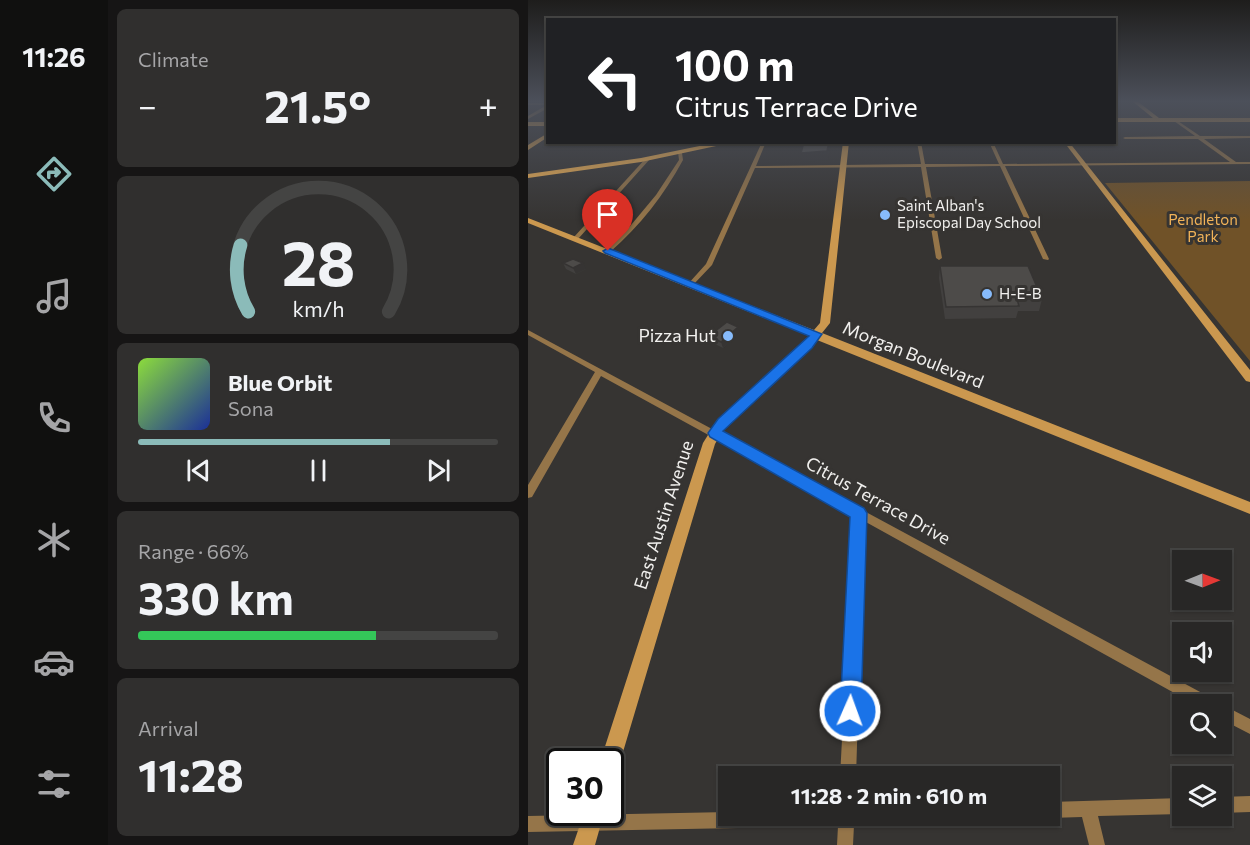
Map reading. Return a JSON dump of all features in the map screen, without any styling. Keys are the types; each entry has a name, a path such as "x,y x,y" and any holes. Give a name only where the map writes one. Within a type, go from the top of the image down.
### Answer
{"main road":[{"path":"528,176 648,159 723,144"},
{"path":"528,171 549,172"}],"street":[{"path":"1204,140 1235,163"},
{"path":"691,284 709,265 763,144"},
{"name":"East Austin Avenue","path":"614,748 709,443 722,422 807,346 825,323 846,144"},
{"path":"919,144 939,258"},
{"path":"992,144 1046,259"},
{"path":"1068,144 1250,378"},
{"path":"608,251 628,234 674,172 681,160 680,153"},
{"path":"576,238 648,159"},
{"path":"754,167 1250,163"},
{"name":"Morgan Boulevard","path":"528,218 1250,508"},
{"name":"Citrus Terrace Drive","path":"528,332 1190,694"},
{"path":"528,494 600,371"},
{"path":"848,766 859,513"},
{"path":"1232,717 1250,727"},
{"path":"1232,805 1250,804"},
{"path":"1060,810 1172,806"},
{"path":"1088,809 1097,845"},
{"path":"624,817 718,817"},
{"path":"528,824 546,822"},
{"path":"584,845 590,826"},
{"path":"845,845 846,826"}],"green space":[{"name":"Pendleton Park","path":"1250,181 1250,361 1105,183"}],"building":[{"path":"803,144 829,144 827,151 801,153"},
{"path":"573,259 583,263 573,268 563,263"},
{"name":"H-E-B","path":"940,266 1028,266 1042,299 1017,299 1019,306 946,307"},
{"path":"727,322 738,327 721,342 709,336"}],"place":[{"name":"Saint Alban's Episcopal Day School","path":"885,215"},
{"name":"H-E-B","path":"987,294"},
{"name":"Pizza Hut","path":"728,336"}],"route":[{"path":"608,251 816,334 807,346 722,422 715,433 859,513 850,711"}]}
